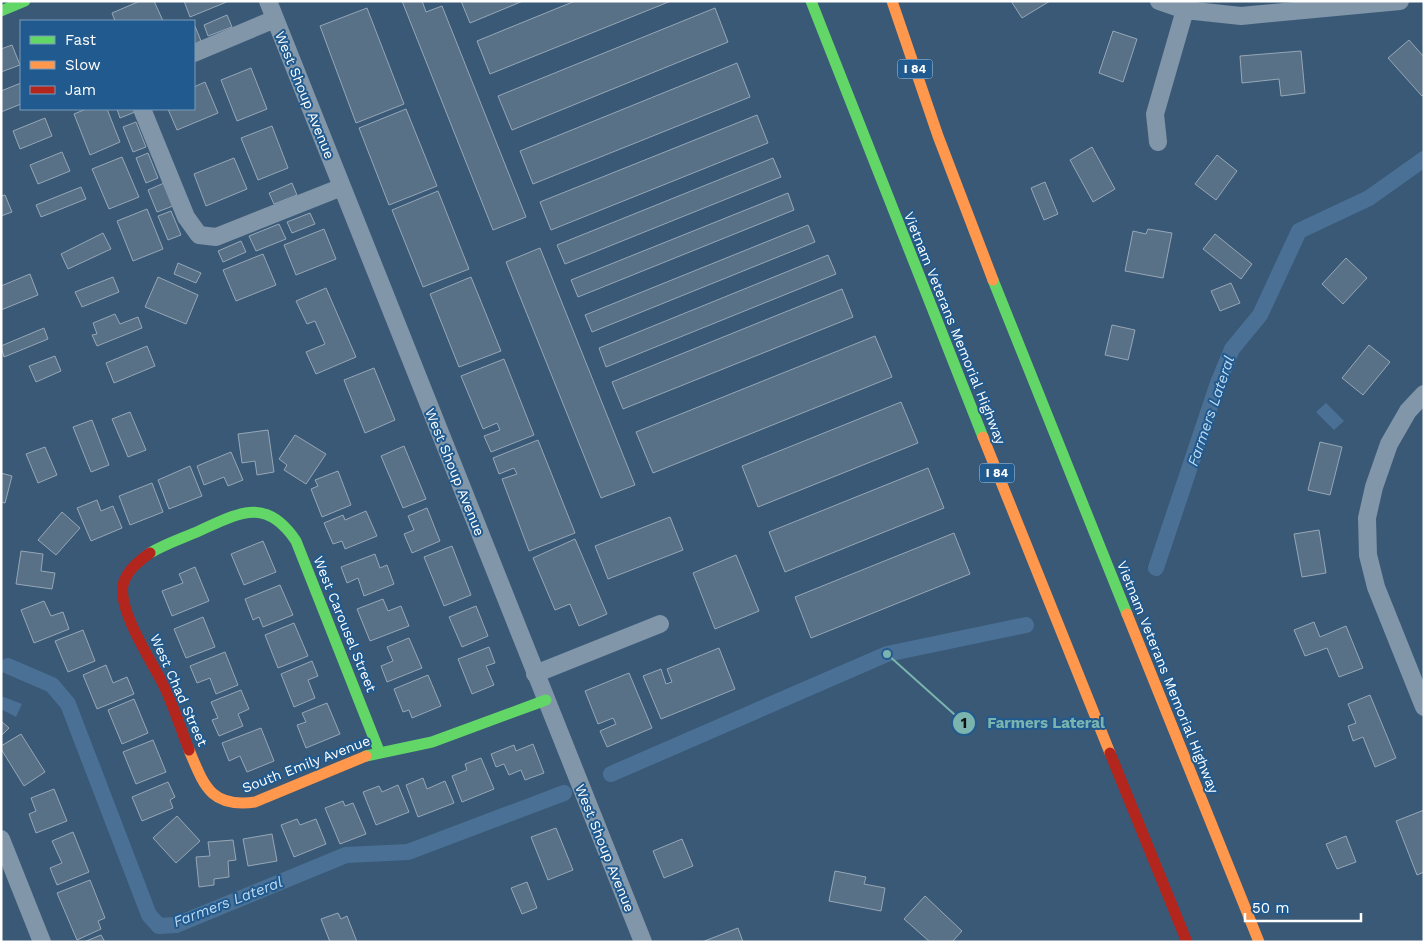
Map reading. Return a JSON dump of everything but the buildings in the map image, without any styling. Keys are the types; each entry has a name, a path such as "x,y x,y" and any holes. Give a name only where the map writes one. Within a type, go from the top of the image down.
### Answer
{"main road":[{"path":"1,11 25,1"},
{"name":"Vietnam Veterans Memorial Highway","path":"811,1 1026,546 1187,942"},
{"name":"Vietnam Veterans Memorial Highway","path":"892,1 938,136 1016,339 1259,942"},
{"name":"West Chad Street","path":"219,799 208,790 200,776 164,687 129,616 124,600 123,586 130,570 152,552 236,516 254,512 272,516"},
{"name":"West Carousel Street","path":"272,516 286,526 296,541 379,752"},
{"name":"South Emily Avenue","path":"219,799 236,805 255,802 362,757 432,742 546,700"}],"street":[{"name":"West Shoup Avenue","path":"268,1 643,942"},
{"path":"1159,1 1185,10 1241,16 1400,1"},
{"path":"1158,142 1155,114 1185,10"},
{"path":"195,53 275,20"},
{"path":"142,110 186,217 199,235 216,237 342,187"},
{"path":"1424,394 1408,410 1390,444 1374,487 1367,518 1368,555 1376,587 1424,707"},
{"path":"535,674 660,624"},
{"path":"1,839 42,942"}],"water":[{"path":"1326,403 1344,421 1334,430 1316,412"},
{"path":"1,696 22,704 16,717 1,709"}],"waterway":[{"name":"Farmers Lateral","path":"1156,568 1218,383 1232,349 1260,315 1299,231 1369,198 1424,159"},
{"name":"Farmers Lateral","path":"611,774 887,654 1026,625"},
{"name":"Farmers Lateral","path":"8,666 52,685 68,704 149,915 159,926 176,925 346,855 408,852 564,793"}],"traffic: fast":[{"path":"1,11 25,1"},
{"path":"811,1 983,437"},
{"path":"993,280 1127,614"},
{"path":"150,553 239,514 263,513 274,518 285,527 296,541 379,751"},
{"path":"366,756 432,742 546,700"}],"traffic: slow":[{"path":"892,1 938,136 993,280"},
{"path":"983,437 1110,753"},
{"path":"1127,614 1259,942"},
{"path":"189,750 199,774 211,791 218,797 240,803 255,802 366,756"}],"traffic: jam":[{"path":"150,553 137,563 127,575 123,585 123,596 131,623 165,688 189,750"},
{"path":"1110,753 1187,942"}],"place":[{"name":"Farmers Lateral","path":"887,654"}]}
